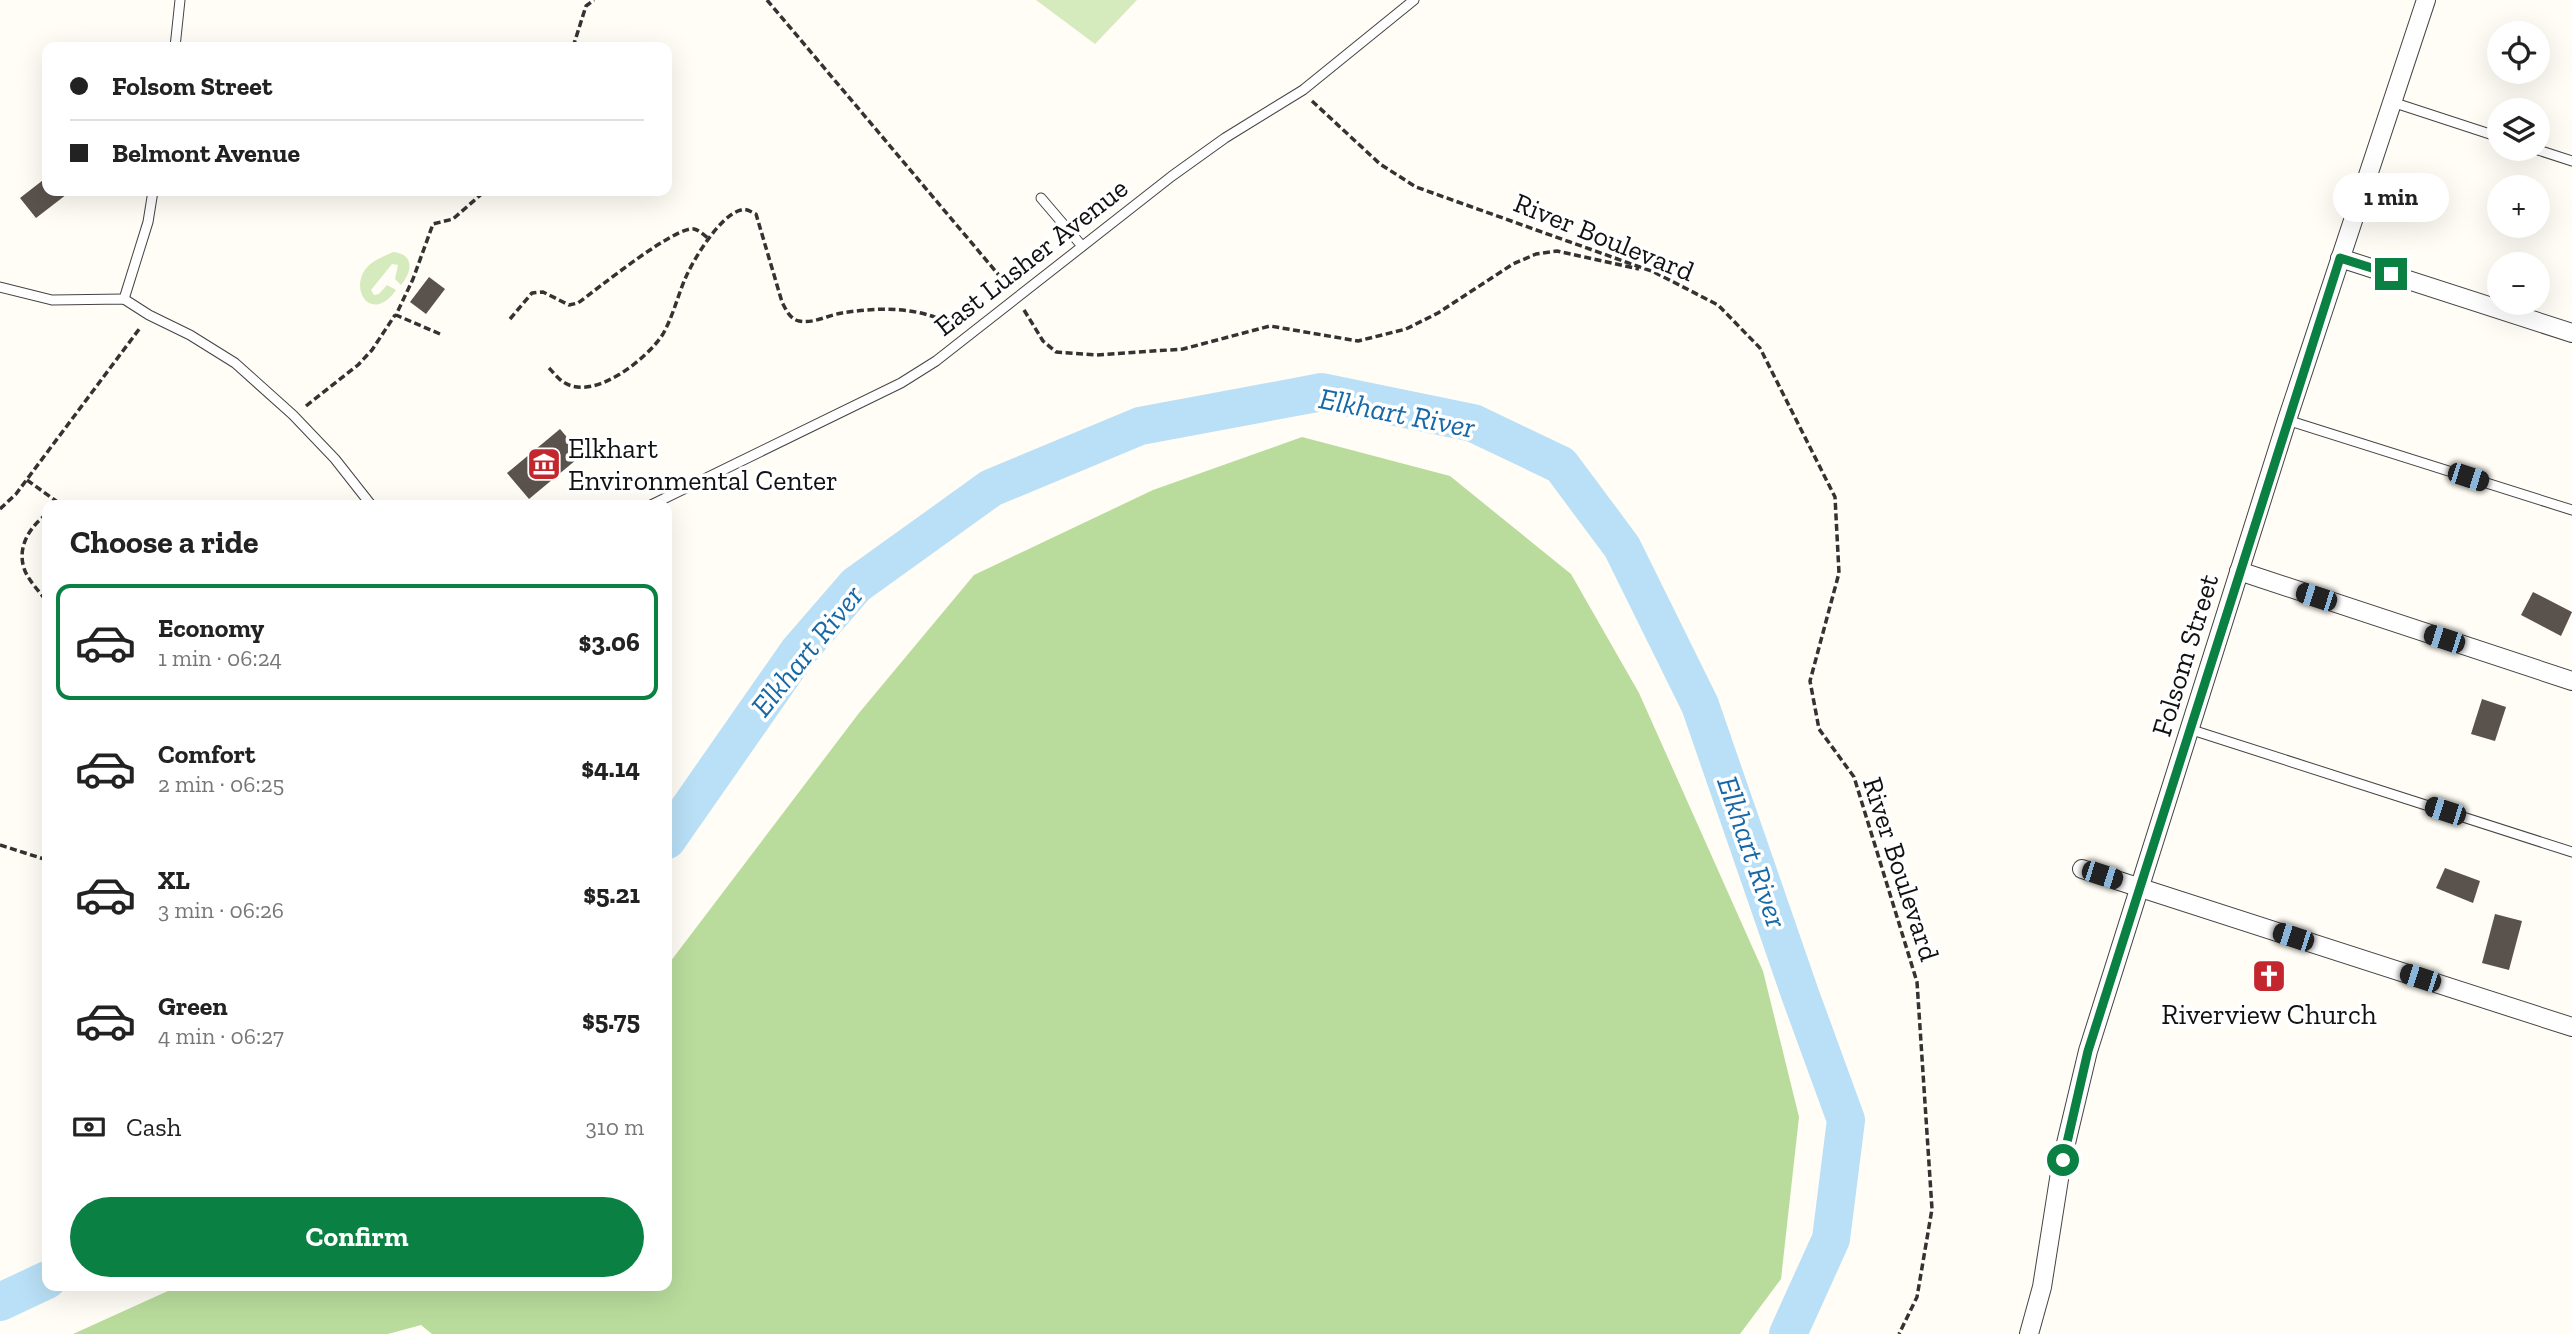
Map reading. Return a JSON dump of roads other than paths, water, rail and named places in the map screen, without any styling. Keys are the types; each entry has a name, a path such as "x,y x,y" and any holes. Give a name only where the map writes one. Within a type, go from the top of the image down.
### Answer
{"street":[{"name":"Folsom Street","path":"2029,1334 2042,1287 2063,1160 2088,1051 2287,420 2426,0"},
{"path":"2340,258 2572,333"},
{"path":"2239,571 2572,681"},
{"path":"2082,869 2572,1027"}],"lane":[{"path":"176,42 180,0"},
{"name":"East Lusher Avenue","path":"661,500 901,383 967,337 1226,138 1303,90 1414,0"},
{"path":"2392,102 2487,133"},
{"path":"2550,154 2572,161"},
{"path":"124,299 148,222 152,196"},
{"path":"1041,198 1082,246"},
{"path":"0,286 52,300 124,299 190,335 235,363 335,459 367,500"},
{"path":"2287,420 2572,510"},
{"path":"2189,729 2572,852"}],"waterway":[{"name":"Elkhart River","path":"672,833 798,652 856,585 991,488 1140,426 1322,392 1473,423 1561,465 1622,547 1700,705 1846,1120 1831,1239 1788,1334"},
{"name":"Elkhart River","path":"0,1302 42,1282"}],"place":[{"name":"Elkhart Environmental Center","path":"544,464"},
{"name":"Riverview Church","path":"2269,976"}]}
